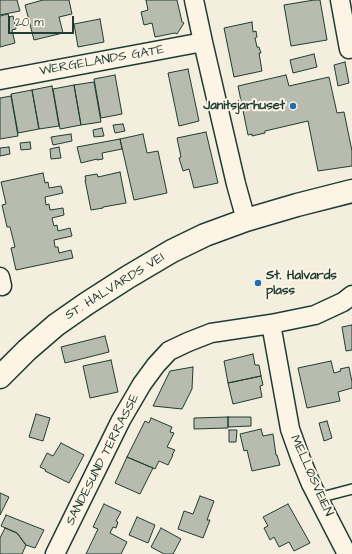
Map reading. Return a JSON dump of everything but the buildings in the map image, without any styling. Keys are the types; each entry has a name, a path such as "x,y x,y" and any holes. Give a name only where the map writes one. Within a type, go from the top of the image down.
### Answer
{"main road":[{"name":"ST. HALVARDS VEI","path":"0,377 27,350 56,325 110,288 172,251 205,235 246,220 352,191"}],"street":[{"path":"194,0 236,184 246,220"},
{"path":"340,0 349,49"},
{"name":"WERGELANDS GATE","path":"0,80 203,42"},
{"name":"SANDESUND TERRASSE","path":"55,554 121,420 142,384 156,364 170,352 188,342 211,333 271,324 315,315 343,302 352,295"},
{"name":"MELLØSVEIEN","path":"271,324 290,429 311,484 347,554"}],"lane":[{"path":"318,498 352,489"}],"place":[{"name":"Janitsjarhuset","path":"293,106"},
{"name":"St. Halvards plass","path":"258,283"}]}
